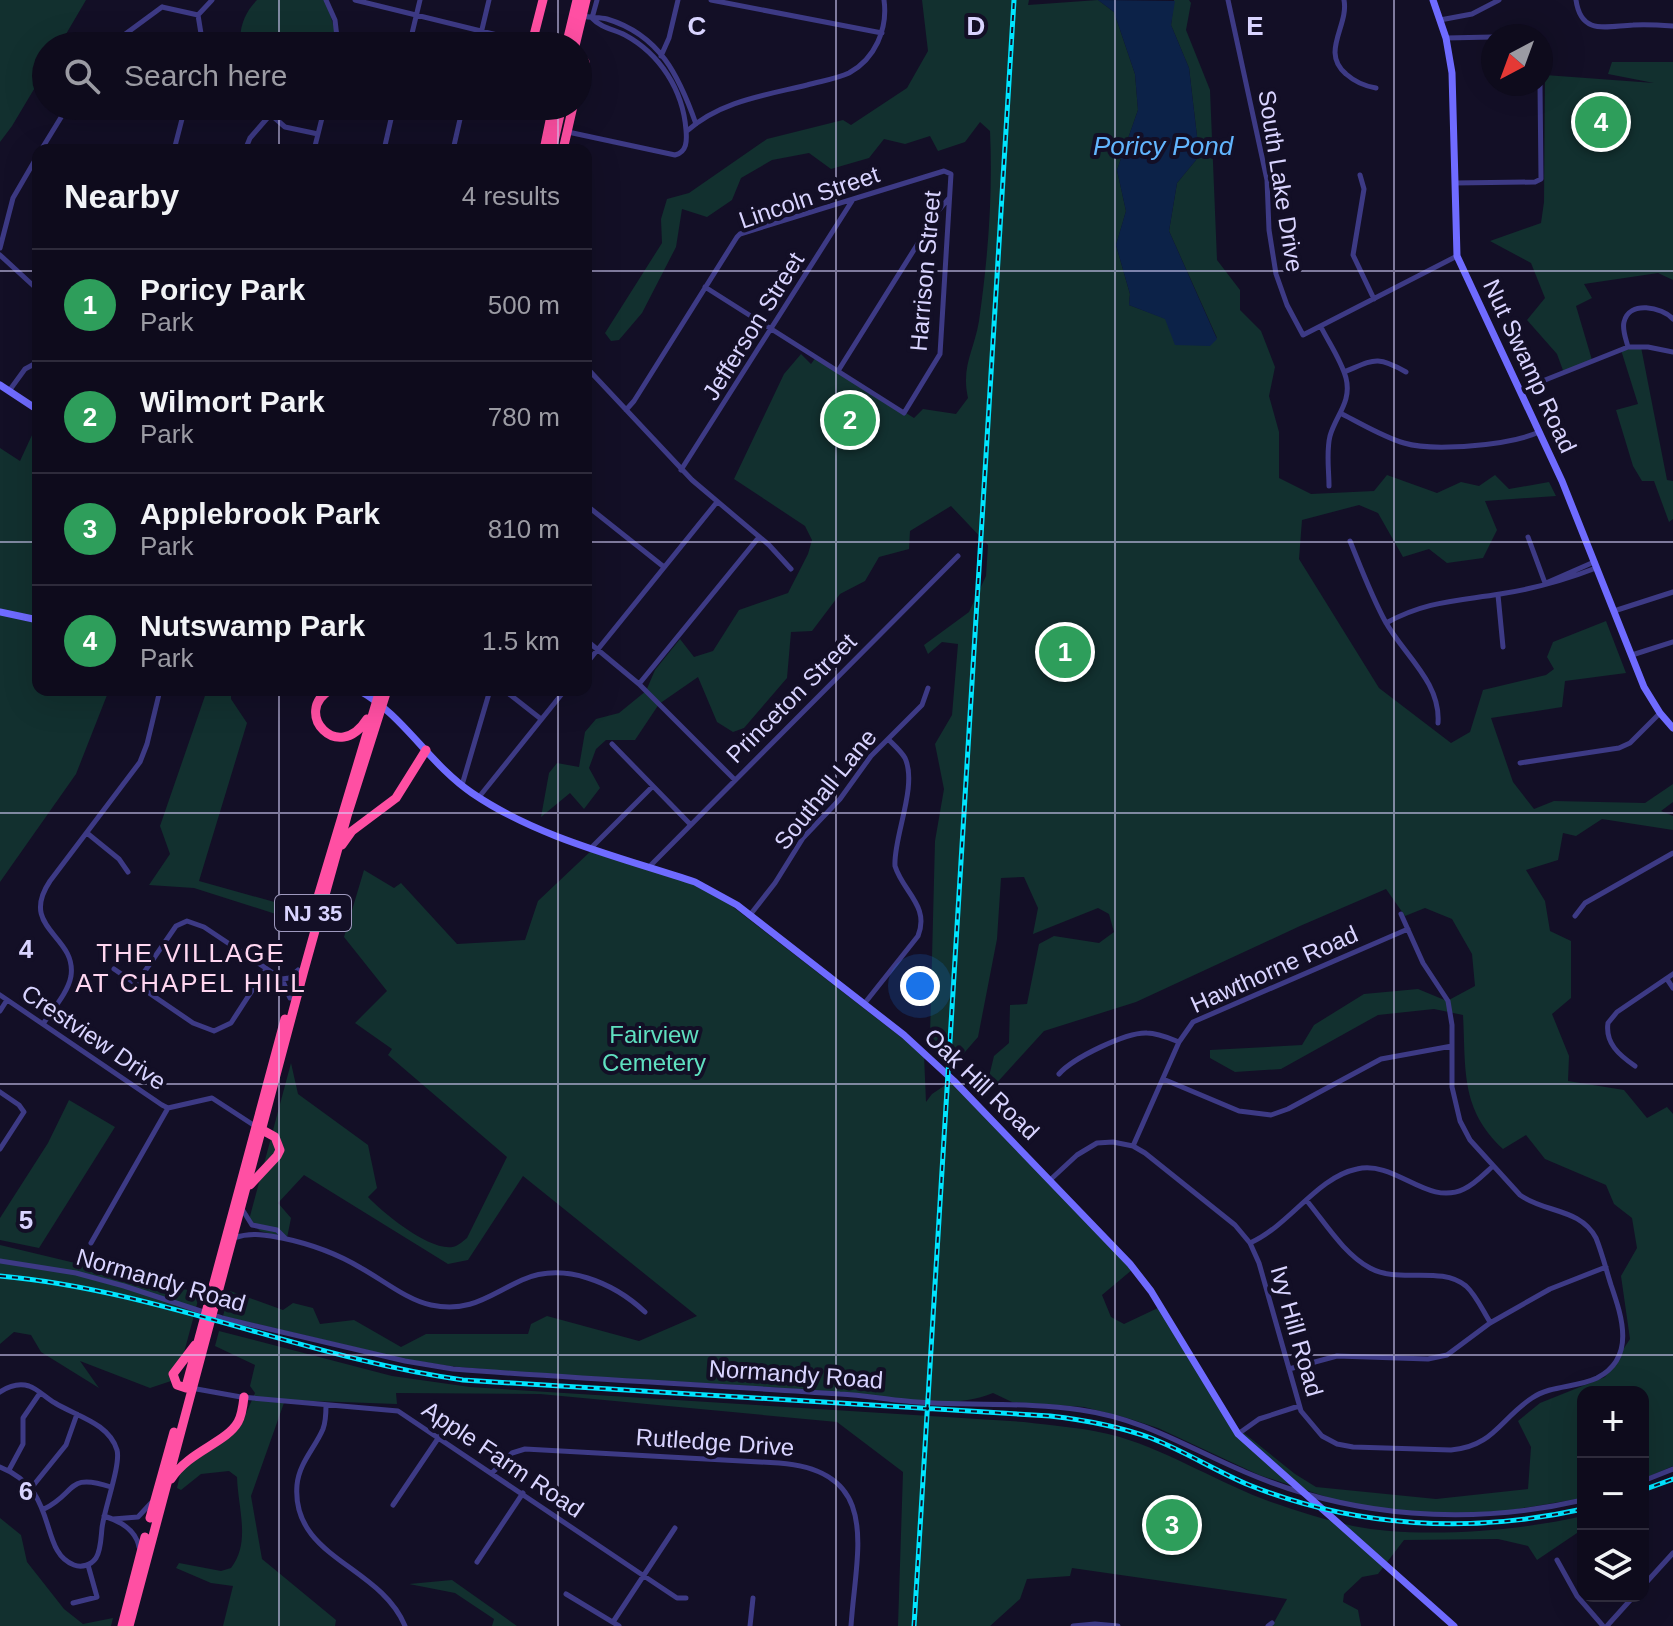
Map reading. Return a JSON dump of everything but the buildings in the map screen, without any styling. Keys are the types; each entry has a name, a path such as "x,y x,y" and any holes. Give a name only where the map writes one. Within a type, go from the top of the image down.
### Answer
{"highway":[{"path":"539,32 543,0"},
{"path":"569,32 577,0"},
{"path":"581,32 588,17 586,0"},
{"path":"545,144 550,120"},
{"path":"553,144 559,120"},
{"path":"564,144 570,120"},
{"path":"324,696 317,702 315,714 320,727 334,736 346,737 356,733 379,704"},
{"name":"NJ 35","path":"129,1626 163,1497 200,1335 380,696"},
{"name":"NJ 35","path":"122,1626 159,1484 248,1188 258,1127 290,998 344,803 384,696"},
{"path":"334,862 352,831 404,789 426,750"},
{"path":"248,1188 280,1150 275,1137 258,1127"},
{"path":"188,1388 177,1385 173,1374 200,1335"},
{"path":"163,1497 182,1464 234,1427 242,1412 244,1397"}],"street":[{"path":"198,15 212,0"},
{"path":"326,0 336,32"},
{"path":"412,32 420,0"},
{"path":"481,31 489,0"},
{"path":"597,0 588,17 602,17 627,27 647,40 684,88 696,124"},
{"path":"567,132 675,155 683,151 686,132 679,99 660,58 678,0"},
{"path":"711,0 882,33"},
{"path":"686,132 709,115 748,99 846,74 868,57 882,33 884,0"},
{"name":"South Lake Drive","path":"1228,0 1267,180 1269,230 1276,274 1287,305 1303,335 1321,327"},
{"path":"1344,0 1345,8 1334,52 1337,64 1357,83 1376,88"},
{"name":"Nut Swamp Road","path":"1433,0 1446,38 1452,73 1457,256 1567,493 1644,687 1673,728"},
{"path":"1440,20 1472,14 1499,0"},
{"path":"1576,0 1580,15 1594,27 1673,26"},
{"path":"360,1 485,32"},
{"path":"126,32 162,3 198,15"},
{"path":"198,15 201,32"},
{"path":"1446,38 1481,37"},
{"path":"1454,183 1539,180 1540,96"},
{"path":"45,144 59,120"},
{"path":"176,144 182,120"},
{"path":"248,144 266,120"},
{"path":"276,120 285,127 318,134"},
{"path":"316,144 322,120"},
{"path":"385,144 391,120"},
{"path":"454,144 460,120"},
{"path":"0,248 13,198 32,165"},
{"name":"Harrison Street","path":"838,371 904,413 940,354 950,172"},
{"name":"Lincoln Street","path":"626,410 740,234 950,172"},
{"path":"1360,175 1364,189 1353,255 1374,299"},
{"path":"705,287 838,371 939,210 950,198"},
{"name":"Jefferson Street","path":"681,470 852,200"},
{"path":"0,255 32,284"},
{"path":"1329,486 1329,443 1342,414 1347,392 1344,372 1321,327 1457,256"},
{"path":"1628,347 1624,326 1626,317 1632,311 1642,308 1659,310 1673,319"},
{"path":"1520,390 1628,347 1672,349"},
{"path":"1344,372 1374,359 1406,372"},
{"path":"9,391 25,369 32,365"},
{"path":"592,373 681,470 791,569"},
{"path":"0,385 32,406"},
{"path":"1342,414 1395,440 1417,446 1503,444 1539,432"},
{"path":"592,657 717,502"},
{"path":"592,511 664,567"},
{"path":"639,684 759,537"},
{"path":"1528,537 1545,583"},
{"path":"1350,541 1386,623 1434,693 1438,723"},
{"name":"Princeton Street","path":"650,866 958,556"},
{"path":"1386,623 1430,603 1498,595 1545,583 1595,565"},
{"path":"1613,611 1673,592"},
{"path":"1498,595 1503,647"},
{"path":"0,612 32,619"},
{"path":"1632,655 1673,642"},
{"path":"592,645 639,684 735,780"},
{"name":"Southall Lane","path":"750,915 775,883 803,838 840,799 871,756 922,705 928,688"},
{"path":"43,1024 67,987 71,969 64,947 43,922 41,900 50,881 142,758 158,696"},
{"name":"Oak Hill Road","path":"367,696 462,785 479,797 540,829 708,887 750,915 904,1035 954,1081 1141,1278 1238,1434 1454,1626"},
{"path":"462,785 488,696"},
{"path":"512,696 541,719"},
{"path":"479,797 560,696"},
{"path":"1520,763 1619,748 1630,743 1660,713"},
{"path":"864,1004 918,936 922,920 919,907 895,866 904,818 907,769 904,757 888,739"},
{"path":"612,744 690,824"},
{"path":"591,848 653,786"},
{"path":"87,833 119,859 128,872"},
{"path":"1575,916 1585,903 1673,853"},
{"name":"Ivy Hill Road","path":"1133,1146 1229,1219 1250,1243 1259,1263 1299,1406 1317,1432 1331,1441 1345,1446 1451,1450 1480,1443 1533,1397 1595,1379 1615,1362 1622,1348 1624,1328 1596,1238 1586,1224 1571,1215 1527,1200 1470,1140 1455,1108 1452,1025 1448,1001 1423,963 1401,914"},
{"path":"136,984 176,926 187,921 204,927 282,979 290,998"},
{"name":"Hawthorne Road","path":"1133,1146 1186,1028 1198,1019 1408,929"},
{"path":"114,969 193,1023 214,1031 231,1023 266,968"},
{"path":"282,979 289,978 298,970"},
{"path":"1635,1066 1623,1058 1609,1041 1608,1023 1617,1012 1673,974"},
{"path":"1667,979 1673,988"},
{"name":"Crestview Drive","path":"0,995 168,1108 212,1098 258,1127"},
{"path":"0,1011 7,1000"},
{"path":"1059,1074 1073,1061 1139,1033 1155,1033 1179,1042"},
{"path":"1163,1079 1239,1111 1271,1115 1381,1059 1452,1046"},
{"path":"0,1092 24,1112 0,1149"},
{"path":"91,1243 168,1108"},
{"path":"1050,1180 1077,1155 1097,1143 1133,1146"},
{"path":"1250,1243 1280,1224 1336,1178 1358,1169 1385,1169 1427,1189 1449,1193 1468,1187 1493,1166"},
{"path":"1307,1201 1359,1261 1384,1274 1447,1277 1460,1282 1470,1291 1490,1323"},
{"path":"242,1209 252,1225 277,1230 286,1239"},
{"path":"234,1238 249,1233 306,1242 334,1253 429,1305 460,1307 475,1304 524,1279 557,1273 593,1279 627,1297 645,1312"},
{"name":"Normandy Road","path":"0,1261 106,1281 222,1318 393,1359 453,1369 841,1394 906,1401 1078,1409 1141,1424 1245,1473 1305,1494 1381,1510 1428,1515 1493,1514 1577,1501"},
{"path":"1289,1369 1337,1356 1437,1358 1456,1350 1490,1323 1563,1282 1606,1267"},
{"path":"0,1392 10,1386 29,1386 97,1426 114,1443 118,1461 98,1555 88,1565 73,1565 52,1541 44,1509 32,1487 0,1467"},
{"name":"Apple Farm Road","path":"188,1388 244,1397 394,1409 677,1598 686,1598"},
{"path":"9,1470 22,1449 23,1418 40,1393"},
{"path":"326,1405 323,1428 305,1460 297,1484 301,1516 322,1546 392,1601 405,1626"},
{"path":"1238,1434 1259,1419 1299,1406"},
{"path":"32,1487 69,1440 77,1414"},
{"path":"393,1505 439,1437"},
{"name":"Rutledge Drive","path":"492,1473 512,1453 525,1449 779,1463 819,1470 842,1487 856,1515 851,1626"},
{"path":"1649,1479 1673,1469"},
{"path":"44,1509 80,1481 90,1480 111,1487"},
{"path":"113,1519 141,1515 150,1506 159,1484"},
{"path":"477,1562 523,1493"},
{"path":"104,1516 136,1536 138,1564"},
{"path":"566,1594 616,1624 675,1528"},
{"path":"1649,1579 1673,1553"},
{"path":"1557,1560 1577,1596 1605,1626 1628,1602"},
{"path":"73,1603 97,1597 88,1565"},
{"path":"750,1626 753,1598"},
{"path":"1073,1626 1118,1626"}],"green space":[{"path":"0,0 86,0 67,32 32,32 32,92 0,142"},
{"path":"257,0 326,0 335,32 241,32 249,10"},
{"path":"922,0 1029,0 1028,5 1098,0 1114,12 1135,74 1138,110 1117,170 1126,211 1116,245 1130,294 1129,305 1217,338 1169,231 1177,183 1196,160 1198,145 1189,68 1171,25 1174,0 1189,0 1186,30 1210,90 1217,260 1240,290 1240,310 1261,331 1275,367 1269,396 1279,432 1279,478 1311,494 1374,491 1387,475 1437,493 1461,482 1479,486 1495,475 1509,489 1549,482 1556,496 1485,501 1497,530 1483,558 1447,563 1429,549 1403,557 1378,513 1359,505 1302,520 1299,559 1379,688 1451,743 1470,732 1483,690 1546,675 1554,669 1547,657 1553,642 1606,621 1626,673 1565,681 1562,707 1491,718 1513,782 1534,809 1554,801 1645,803 1673,784 1673,802 1661,811 1673,816 1673,830 1602,819 1576,836 1563,833 1558,860 1526,870 1545,901 1550,931 1571,941 1571,998 1552,1014 1569,1056 1568,1081 1624,1090 1647,1118 1667,1107 1673,1114 1673,1466 1649,1476 1649,1386 1582,1386 1605,1377 1630,1339 1621,1276 1637,1248 1632,1218 1614,1204 1606,1185 1545,1159 1526,1135 1503,1149 1489,1134 1479,1119 1468,1087 1463,1015 1434,1009 1378,1015 1281,1069 1235,1072 1210,1058 1210,1050 1302,1045 1314,1025 1364,994 1418,989 1447,1001 1475,986 1472,954 1452,919 1425,908 1405,916 1386,889 1136,1002 1044,1031 984,1097 994,1056 1009,1043 1010,1005 1027,1004 1039,944 1054,936 1099,943 1114,932 1109,914 1098,908 1033,934 1038,908 1024,877 1001,878 997,939 978,1037 958,1060 930,1036 935,841 944,789 935,744 952,715 958,644 942,642 928,654 924,645 969,612 986,576 988,545 951,506 910,531 909,549 879,557 865,581 840,594 812,631 791,632 787,678 744,728 733,732 717,722 698,677 659,704 635,740 606,740 596,749 589,768 600,788 584,809 570,793 541,817 549,773 557,763 579,767 585,732 596,719 619,713 646,691 655,670 680,639 694,657 713,651 739,610 788,593 812,540 805,526 734,479 784,374 801,354 811,364 816,357 914,418 923,409 956,414 968,398 967,367 979,321 990,202 990,131 980,122 965,142 938,151 930,136 905,144 884,139 869,158 831,169 809,153 772,160 741,178 732,200 707,217 682,209 676,247 642,313 619,340 611,341 605,333 662,243 661,219 667,199 689,193 767,139 843,120 851,125 907,88 928,51"},
{"path":"1612,62 1673,62 1673,280 1658,273 1584,284 1592,298 1576,306 1592,360 1564,373 1557,354 1527,320 1545,298 1531,263 1490,241 1541,223 1545,96 1553,96 1553,76 1654,83 1608,74"},
{"path":"1641,347 1667,480 1673,481 1673,519 1669,522 1654,481 1642,481 1633,466 1616,410 1638,404 1621,350"},
{"path":"32,435 32,696 107,696 76,774 0,882 0,448 20,461"},
{"path":"205,696 231,696 247,723 199,881 303,910 285,917 194,888 149,885 170,854 160,826"},
{"name":"Fairview Cemetery","path":"593,849 706,886 924,1055 926,1102 932,1094 953,1080 1133,1269 1102,1295 1111,1317 1124,1324 1160,1307 1229,1421 1316,1487 1436,1499 1528,1489 1531,1447 1518,1421 1540,1403 1577,1388 1577,1499 1506,1511 1445,1514 1382,1509 1336,1500 1259,1475 1158,1428 1084,1407 1012,1402 993,1393 954,1402 910,1401 825,1391 449,1366 405,1359 223,1316 230,1291 283,1310 293,1303 313,1308 320,1324 354,1320 401,1347 426,1334 528,1334 531,1324 547,1316 639,1341 697,1316 523,1176 468,1260 448,1264 304,1175 278,1203 291,1218 287,1238 260,1231 249,1220 291,1063 298,1094 368,1145 377,1188 368,1197 422,1239 447,1247 456,1246 467,1238 507,1157 388,1055 392,1049 355,1023 387,991 344,937 364,870 394,888 401,883 457,944 525,940 538,901"},
{"path":"69,1100 115,1127 39,1248 0,1240 0,1218 48,1143"},
{"path":"0,1245 200,1293 178,1375 171,1381 150,1388 80,1361 99,1388 41,1352 31,1335 14,1332 0,1344"},
{"path":"219,1331 392,1376 470,1387 1024,1422 1084,1429 1139,1444 1271,1502 1353,1526 1407,1532 1468,1532 1577,1517 1577,1533 1537,1560 1528,1546 1498,1539 1404,1540 1378,1574 1362,1577 1344,1594 1343,1602 1358,1610 1361,1626 1272,1626 1287,1599 1072,1568 1070,1576 1027,1579 1020,1599 990,1626 898,1626 903,1472 837,1422 540,1394 396,1393 397,1404 285,1400 251,1496 262,1559 336,1620 335,1626 223,1626 233,1586 211,1583 176,1568 179,1563 221,1571 231,1568 241,1547 237,1477 229,1471 201,1474 181,1490 177,1488 181,1470 244,1418 255,1393 250,1386 255,1365 215,1346"},
{"path":"0,1518 21,1535 27,1562 64,1609 83,1624 113,1618 111,1626 0,1626"},
{"path":"452,1580 517,1626 492,1626 494,1619 455,1593 409,1584"}],"water":[{"name":"Poricy Pond","path":"1098,0 1175,1 1171,25 1189,68 1198,145 1196,160 1177,183 1169,231 1217,339 1210,346 1175,345 1165,319 1129,305 1130,294 1116,245 1126,211 1117,170 1138,110 1135,74 1114,12"}],"railway":[{"path":"914,1626 1014,0"},
{"path":"0,1276 117,1295 347,1356 463,1380 1050,1416 1089,1422 1151,1438 1224,1474 1289,1499 1372,1518 1456,1524 1499,1522 1577,1510"},
{"path":"1649,1488 1673,1479"}],"place":[{"name":"Nutswamp Park","path":"1601,122"},
{"name":"Wilmort Park","path":"850,420"},
{"name":"Poricy Park","path":"1065,652"},
{"name":"Applebrook Park","path":"1172,1525"}],"district":[{"name":"THE VILLAGE AT CHAPEL HILL","path":"191,968"}]}
